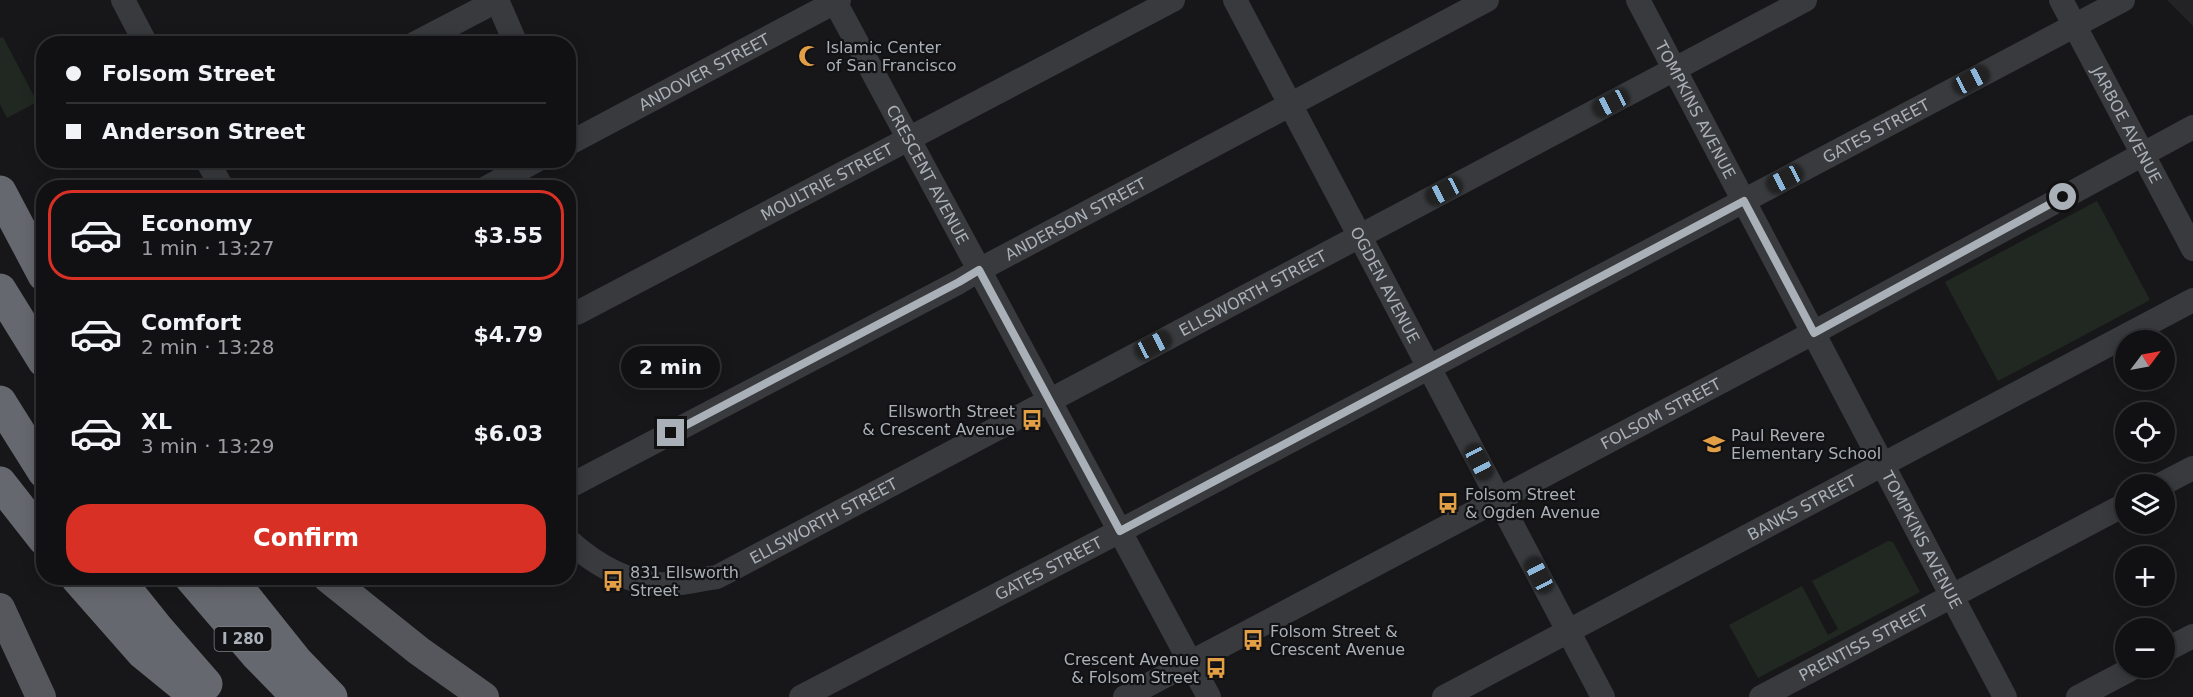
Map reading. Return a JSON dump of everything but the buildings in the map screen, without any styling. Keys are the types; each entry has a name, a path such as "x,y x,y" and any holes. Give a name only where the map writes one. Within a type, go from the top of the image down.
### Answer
{"highway":[{"path":"0,192 36,260"},
{"path":"0,290 36,348"},
{"path":"0,402 36,459"},
{"path":"0,483 36,529"},
{"path":"83,585 143,653 197,697"},
{"path":"123,585 218,697"},
{"name":"I 280","path":"197,585 257,655 298,697"},
{"path":"236,585 297,662 332,697"}],"main road":[{"path":"0,184 36,242"},
{"path":"337,585 419,651 484,697"},
{"path":"0,608 41,697"}],"street":[{"path":"123,0 142,36"},
{"path":"429,36 497,0 513,36"},
{"name":"MOULTRIE STREET","path":"577,314 1173,0"},
{"name":"OGDEN AVENUE","path":"1235,0 1603,697"},
{"name":"ANDERSON STREET","path":"576,483 959,282 1487,0"},
{"name":"TOMPKINS AVENUE","path":"1638,0 2005,697"},
{"name":"ELLSWORTH STREET","path":"576,548 586,557 632,580 669,584 717,576 1805,0"},
{"name":"JARBOE AVENUE","path":"2061,0 2193,249"},
{"name":"GATES STREET","path":"801,697 1120,531 2123,0"},
{"name":"CRESCENT AVENUE","path":"836,1 1209,697"},
{"name":"ANDOVER STREET","path":"576,134 836,1"},
{"name":"FOLSOM STREET","path":"1125,697 1814,333 2193,126"},
{"path":"501,180 522,168"},
{"name":"BANKS STREET","path":"1444,697 2193,300"},
{"path":"2175,477 2193,468"},
{"name":"PRENTISS STREET","path":"1761,697 2115,510"},
{"path":"2175,645 2193,636"},
{"path":"2078,697 2115,677"}],"shaded area":[{"path":"2167,0 2193,0 2193,26"},
{"path":"3,37 36,100 36,103 7,118 0,104 0,38"},
{"path":"2097,201 2150,300 1998,381 1945,282"},
{"path":"1888,541 1893,542 1920,592 1758,678 1729,625 1802,586 1828,635 1838,629 1812,581"}],"place":[{"name":"Islamic Center of San Francisco","path":"809,56"},
{"name":"Ellsworth Street & Crescent Avenue","path":"1032,420"},
{"name":"Paul Revere Elementary School","path":"1714,444"},
{"name":"Folsom Street & Ogden Avenue","path":"1448,503"},
{"name":"831 Ellsworth Street","path":"613,581"},
{"name":"Folsom Street & Crescent Avenue","path":"1253,640"},
{"name":"Crescent Avenue & Folsom Street","path":"1216,668"}],"route":[{"path":"671,433 979,270 1120,531 1744,201 1814,333 2063,197"}]}
